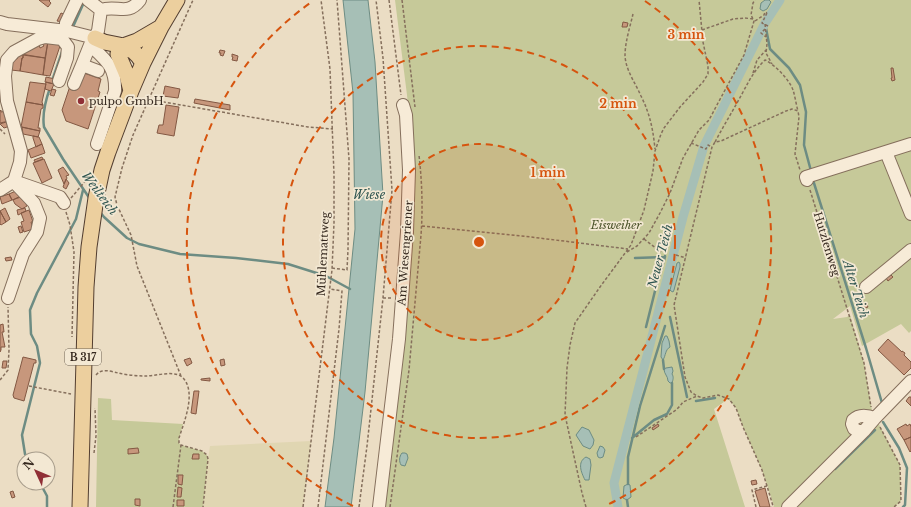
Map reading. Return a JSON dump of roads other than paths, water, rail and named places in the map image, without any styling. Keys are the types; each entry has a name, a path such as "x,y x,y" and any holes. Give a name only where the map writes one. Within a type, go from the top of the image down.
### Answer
{"main road":[{"name":"B 317","path":"80,507 86,287 89,247 95,205 102,170 130,91 160,27 177,0"},
{"path":"120,50 160,27"},
{"path":"96,42 120,50 133,51 143,63"},
{"path":"120,50 130,91"}],"street":[{"path":"59,81 67,58 68,35 77,0"},
{"path":"101,10 106,8 127,10 132,8 140,0"},
{"path":"89,1 101,10"},
{"path":"74,84 82,65 96,42 101,10"},
{"path":"0,22 96,42 112,70 115,85 97,144"},
{"path":"0,190 14,181 20,162 21,151 7,101 5,76 7,60 14,52 38,39 68,35"},
{"path":"82,65 98,71"},
{"name":"Am Wiesengriener","path":"379,507 399,339 407,232 409,170 406,115 403,105"},
{"path":"807,178 911,144"},
{"path":"886,152 911,214"},
{"path":"14,181 60,197 64,203"},
{"path":"8,298 23,254 37,232 40,218 34,203 14,181"},
{"path":"866,287 911,250"},
{"path":"788,507 864,431 854,429 852,424 853,420 859,416 868,415 875,418 911,381"}],"water":[{"name":"Wiese","path":"343,0 368,0 375,62 383,195 365,392 351,507 325,507 334,438 355,229 353,93"},
{"path":"765,0 769,0 771,2 767,9 763,11 760,9 761,3"},
{"path":"679,262 680,267 673,292 670,290 677,263"},
{"path":"665,336 667,336 670,347 666,351 663,360 661,357 662,343"},
{"path":"672,367 673,378 672,383 670,383 664,369"},
{"path":"582,427 589,430 594,440 590,449 583,446 576,435"},
{"path":"600,446 605,450 603,457 600,458 598,457 597,453"},
{"path":"402,453 407,454 408,458 405,466 401,465 400,462"},
{"path":"586,457 590,459 591,465 589,480 585,480 581,467 581,462"},
{"path":"628,484 630,485 631,497 627,500 623,498 624,486"}],"waterway":[{"name":"Weilteich","path":"72,29 85,0"},
{"name":"Neuer Teich","path":"618,507 614,483 683,217 704,146 765,23 780,0"},
{"name":"Alter Teich","path":"765,23 770,49 789,68 800,85 806,112 804,145 811,171"},
{"name":"Weilteich","path":"52,81 62,52"},
{"name":"Weilteich","path":"50,88 44,112 44,127 63,159 90,199"},
{"name":"Alter Teich","path":"813,180 882,403"},
{"path":"25,451 22,435 40,363 37,346 31,334 30,310 37,293 76,219 83,190"},
{"name":"Weilteich","path":"100,212 127,238 139,244 180,254 288,264 326,276 350,289"},
{"path":"635,258 665,256"},
{"path":"646,327 665,257"},
{"path":"670,317 687,397"},
{"path":"628,484 628,457 640,406 665,326"},
{"path":"663,360 664,369"},
{"path":"632,438 654,420 667,414 672,405 672,383"},
{"path":"696,401 715,398"},
{"name":"Alter Teich","path":"883,422 899,448 907,468 905,505 903,507"},
{"path":"835,469 875,430"},
{"path":"44,491 47,496 47,507"},
{"path":"627,500 628,507"}],"place":[{"name":"pulpo GmbH","path":"81,101"}],"park label":[{"name":"Eisweiher","path":"616,225"}]}
